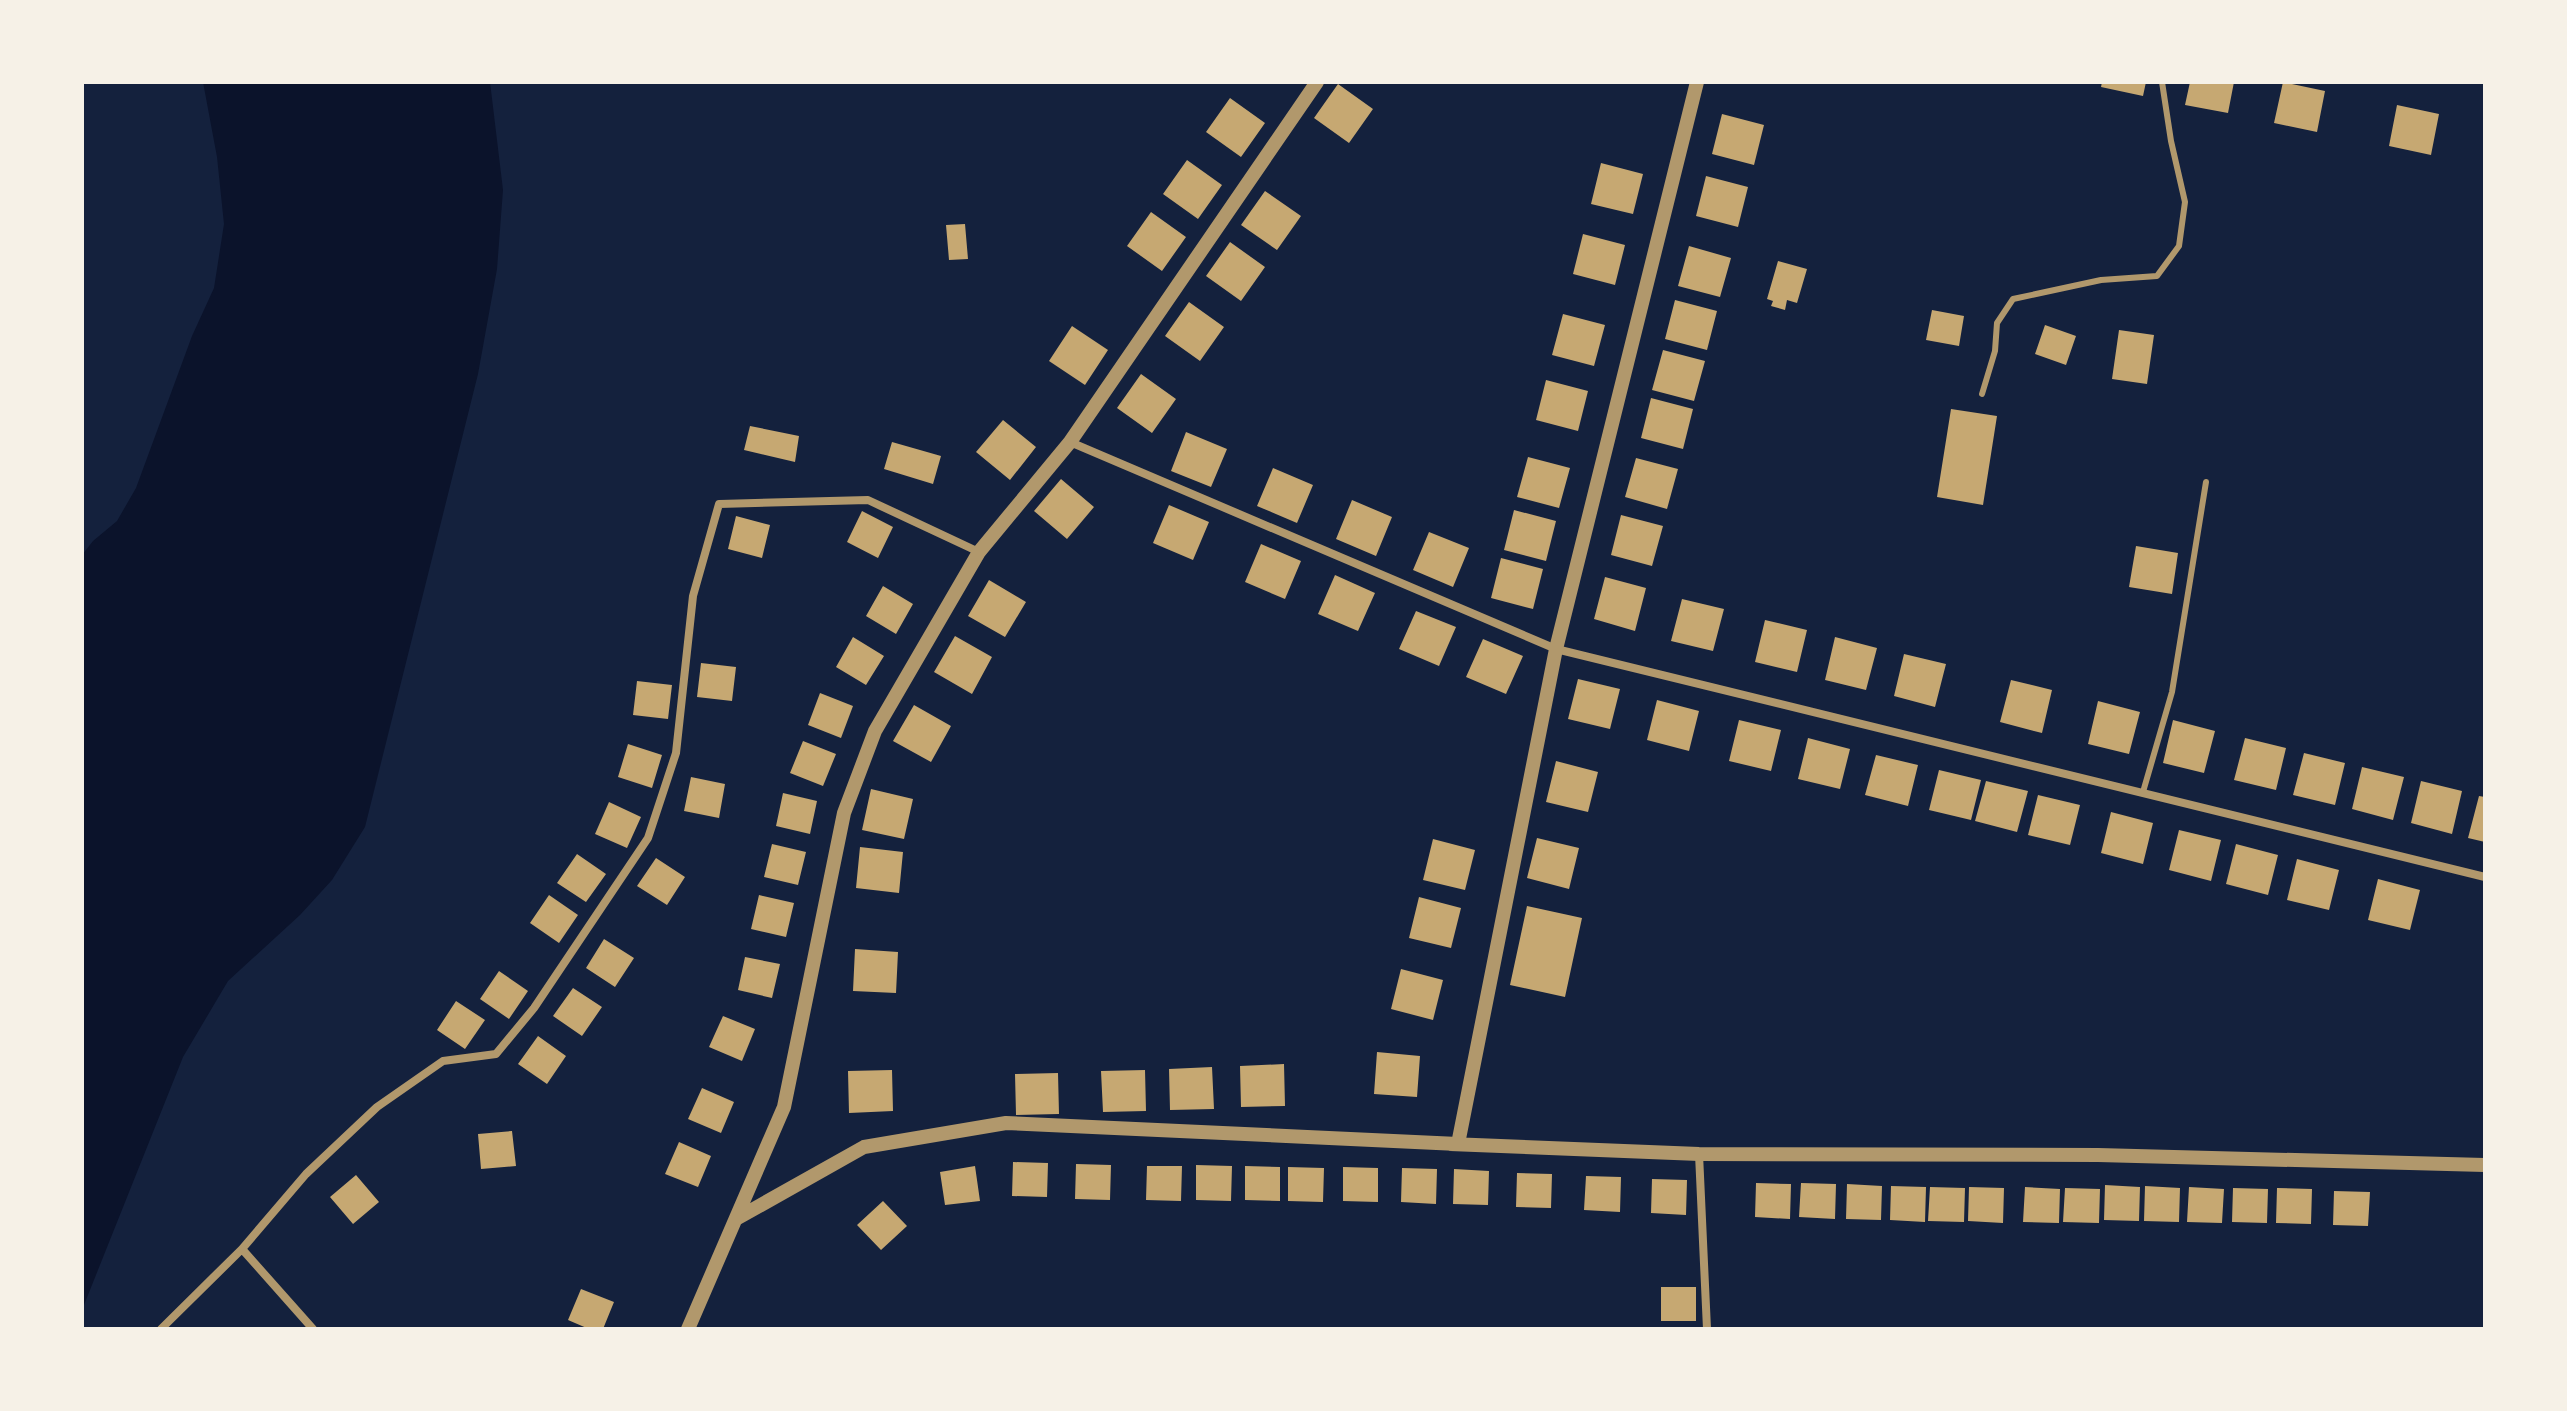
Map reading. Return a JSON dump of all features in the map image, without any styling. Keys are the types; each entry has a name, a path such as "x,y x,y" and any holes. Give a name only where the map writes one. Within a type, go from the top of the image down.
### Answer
{"street":[{"path":"688,1329 784,1107 844,813 875,731 979,552 1070,442 1317,82"},
{"path":"1458,1144 1556,649 1697,82"},
{"path":"1070,442 1556,649 2485,877"},
{"path":"161,1329 242,1249 306,1174 377,1107 443,1061 496,1054 534,1008 648,838 676,753 693,596 719,504 868,500 979,552"},
{"path":"736,1219 864,1147 1006,1123 1699,1154 2098,1155 2485,1165"},
{"path":"1699,1154 1707,1329"},
{"path":"242,1249 313,1329"}],"lane":[{"path":"1982,394 1995,351 1997,323 2013,299 2101,280 2157,276 2179,246 2185,202 2162,82"},
{"path":"2143,792 2172,692 2206,482"}],"water":[{"path":"203,82 490,82 503,190 497,269 478,374 365,827 332,880 300,915 228,981 183,1057 82,1310 82,555 117,521 136,488 192,336 214,288 224,224 217,157"}],"building":[{"path":"2102,82 2146,82 2143,96 2101,87"},
{"path":"2190,82 2234,82 2228,113 2185,105"},
{"path":"2283,82 2325,91 2317,132 2274,123"},
{"path":"1338,84 1373,109 1349,143 1314,118"},
{"path":"1230,98 1265,123 1241,157 1206,132"},
{"path":"2397,105 2439,114 2431,155 2389,146"},
{"path":"1722,114 1764,125 1754,165 1712,154"},
{"path":"1187,160 1222,185 1198,219 1163,194"},
{"path":"1601,163 1643,174 1633,214 1591,204"},
{"path":"1706,176 1748,187 1738,227 1696,216"},
{"path":"1265,191 1301,216 1277,250 1241,225"},
{"path":"1151,212 1186,237 1162,271 1127,246"},
{"path":"965,224 968,259 949,260 946,225"},
{"path":"1583,234 1625,245 1615,285 1573,274"},
{"path":"1230,242 1265,267 1241,301 1206,276"},
{"path":"1689,246 1731,258 1720,297 1678,286"},
{"path":"1778,261 1807,269 1797,303 1787,300 1785,310 1771,306 1773,301 1767,299"},
{"path":"1675,300 1717,311 1707,350 1665,339"},
{"path":"1189,302 1224,327 1200,361 1165,336"},
{"path":"1932,310 1964,316 1959,346 1926,340"},
{"path":"1563,314 1605,325 1594,366 1552,355"},
{"path":"2045,325 2076,336 2066,365 2035,354"},
{"path":"1072,326 1108,350 1085,385 1049,361"},
{"path":"2119,330 2154,335 2147,384 2112,379"},
{"path":"1663,350 1705,361 1694,401 1652,390"},
{"path":"1141,374 1176,399 1152,433 1117,408"},
{"path":"1546,380 1588,391 1578,431 1536,420"},
{"path":"1651,398 1693,409 1683,449 1641,438"},
{"path":"1951,409 1997,416 1983,505 1937,497"},
{"path":"1003,420 1036,447 1010,480 976,452"},
{"path":"750,426 799,436 795,462 744,450"},
{"path":"1186,432 1227,449 1211,487 1171,471"},
{"path":"892,442 941,456 933,484 884,469"},
{"path":"1528,457 1570,468 1559,508 1517,497"},
{"path":"1636,458 1678,469 1667,509 1625,497"},
{"path":"1273,468 1313,485 1297,523 1257,506"},
{"path":"1061,479 1094,507 1067,539 1034,511"},
{"path":"1352,500 1392,517 1376,556 1336,539"},
{"path":"1169,505 1209,522 1193,560 1153,543"},
{"path":"1514,510 1556,521 1546,561 1504,550"},
{"path":"862,511 893,527 878,558 847,542"},
{"path":"1621,515 1663,526 1652,566 1611,555"},
{"path":"736,516 770,525 762,558 728,549"},
{"path":"1429,532 1469,548 1453,587 1413,570"},
{"path":"1261,544 1301,561 1285,599 1245,582"},
{"path":"2136,546 2178,553 2172,594 2129,587"},
{"path":"1501,558 1543,569 1533,609 1491,598"},
{"path":"1335,575 1375,593 1358,631 1318,614"},
{"path":"1605,577 1646,588 1635,631 1594,619"},
{"path":"989,580 1026,602 1005,637 968,616"},
{"path":"883,586 913,604 896,634 866,616"},
{"path":"1682,599 1724,609 1713,651 1671,641"},
{"path":"1416,611 1456,627 1439,666 1399,649"},
{"path":"1765,620 1807,630 1797,672 1755,662"},
{"path":"955,636 992,657 972,694 934,672"},
{"path":"853,637 884,656 866,685 836,667"},
{"path":"1835,637 1877,648 1866,690 1825,680"},
{"path":"1483,639 1523,656 1506,694 1466,677"},
{"path":"1904,654 1946,664 1935,707 1894,696"},
{"path":"701,663 736,667 732,701 697,697"},
{"path":"1578,679 1620,689 1610,729 1568,719"},
{"path":"2011,680 2052,690 2042,733 2000,722"},
{"path":"637,681 672,685 668,719 633,715"},
{"path":"820,693 853,706 841,738 808,725"},
{"path":"1657,700 1699,711 1689,751 1647,740"},
{"path":"2098,701 2140,712 2129,754 2088,744"},
{"path":"914,705 951,726 931,762 893,741"},
{"path":"1739,720 1781,730 1771,771 1729,761"},
{"path":"2173,720 2215,731 2204,773 2163,763"},
{"path":"1808,738 1850,749 1840,789 1798,779"},
{"path":"2245,738 2286,748 2276,790 2234,780"},
{"path":"803,741 836,754 823,786 790,773"},
{"path":"628,744 662,755 652,788 618,777"},
{"path":"2304,753 2345,763 2335,805 2293,795"},
{"path":"1876,755 1918,765 1908,806 1865,795"},
{"path":"1556,761 1598,772 1588,812 1546,802"},
{"path":"2362,767 2404,777 2393,820 2352,809"},
{"path":"1939,770 1981,780 1971,820 1929,810"},
{"path":"691,777 725,784 719,818 684,811"},
{"path":"1986,781 2028,791 2017,832 1975,821"},
{"path":"2421,781 2462,791 2452,834 2411,823"},
{"path":"871,789 913,799 904,839 862,830"},
{"path":"783,793 817,801 810,834 776,826"},
{"path":"2038,795 2080,805 2070,845 2028,835"},
{"path":"2479,796 2485,797 2485,842 2468,838"},
{"path":"609,802 641,817 627,848 595,834"},
{"path":"2111,812 2153,823 2143,864 2101,853"},
{"path":"2179,830 2221,840 2211,881 2169,870"},
{"path":"1537,838 1579,848 1569,889 1527,878"},
{"path":"1433,839 1475,850 1465,890 1423,880"},
{"path":"772,844 806,852 798,885 764,877"},
{"path":"2236,844 2278,855 2268,895 2226,884"},
{"path":"860,847 903,852 899,893 856,888"},
{"path":"577,854 606,874 586,902 557,883"},
{"path":"656,858 685,877 667,905 637,886"},
{"path":"2297,859 2339,870 2329,910 2287,900"},
{"path":"2378,879 2420,890 2410,930 2368,920"},
{"path":"549,895 578,915 559,943 530,923"},
{"path":"759,895 794,903 786,937 751,929"},
{"path":"1419,897 1461,908 1451,948 1409,938"},
{"path":"1527,906 1582,918 1565,997 1510,985"},
{"path":"604,939 634,958 615,987 586,968"},
{"path":"855,949 898,952 896,993 853,991"},
{"path":"745,957 780,964 772,998 738,990"},
{"path":"1401,969 1443,980 1433,1020 1391,1009"},
{"path":"499,971 528,991 509,1019 480,999"},
{"path":"573,988 602,1007 582,1036 553,1016"},
{"path":"456,1001 485,1020 465,1049 437,1030"},
{"path":"723,1016 755,1029 742,1061 709,1047"},
{"path":"538,1036 566,1056 547,1084 518,1064"},
{"path":"1377,1052 1420,1056 1417,1097 1374,1094"},
{"path":"1284,1064 1285,1106 1241,1107 1240,1066"},
{"path":"1212,1067 1214,1109 1170,1110 1169,1069"},
{"path":"892,1070 893,1111 849,1113 848,1071"},
{"path":"1145,1070 1146,1111 1103,1112 1101,1071"},
{"path":"1058,1073 1059,1114 1016,1115 1015,1074"},
{"path":"702,1088 734,1102 721,1133 688,1119"},
{"path":"512,1131 516,1166 481,1169 478,1134"},
{"path":"679,1142 711,1156 698,1187 665,1174"},
{"path":"1013,1162 1048,1163 1047,1197 1012,1196"},
{"path":"1076,1164 1111,1165 1110,1200 1075,1199"},
{"path":"1196,1165 1232,1166 1231,1201 1196,1200"},
{"path":"975,1166 980,1201 945,1205 940,1172"},
{"path":"1147,1166 1182,1166 1181,1201 1146,1200"},
{"path":"1245,1166 1280,1167 1280,1201 1245,1200"},
{"path":"1288,1167 1324,1168 1323,1202 1288,1201"},
{"path":"1343,1167 1378,1168 1378,1202 1343,1201"},
{"path":"1402,1168 1437,1169 1436,1204 1401,1202"},
{"path":"1454,1169 1489,1171 1488,1205 1453,1204"},
{"path":"1517,1173 1552,1174 1551,1208 1516,1207"},
{"path":"356,1175 379,1202 353,1224 330,1197"},
{"path":"1586,1176 1621,1177 1620,1212 1584,1210"},
{"path":"1652,1179 1687,1180 1686,1215 1651,1213"},
{"path":"1756,1183 1791,1184 1790,1219 1755,1217"},
{"path":"1801,1183 1836,1184 1835,1219 1799,1217"},
{"path":"1847,1184 1882,1186 1881,1220 1846,1219"},
{"path":"2105,1185 2140,1187 2139,1221 2104,1220"},
{"path":"1891,1186 1926,1187 1925,1222 1890,1220"},
{"path":"2145,1186 2180,1188 2179,1222 2144,1221"},
{"path":"1930,1187 1965,1188 1964,1222 1928,1221"},
{"path":"1969,1187 2004,1188 2003,1223 1968,1221"},
{"path":"2025,1187 2060,1189 2059,1223 2023,1222"},
{"path":"2189,1187 2224,1189 2222,1223 2187,1222"},
{"path":"2065,1188 2100,1189 2099,1223 2063,1222"},
{"path":"2233,1188 2268,1189 2267,1223 2232,1222"},
{"path":"2277,1188 2312,1189 2311,1224 2276,1223"},
{"path":"2334,1191 2370,1192 2368,1226 2333,1225"},
{"path":"883,1201 907,1226 881,1250 857,1225"},
{"path":"1661,1287 1696,1287 1696,1321 1661,1321"},
{"path":"581,1289 614,1302 603,1329 589,1329 568,1320"}]}
